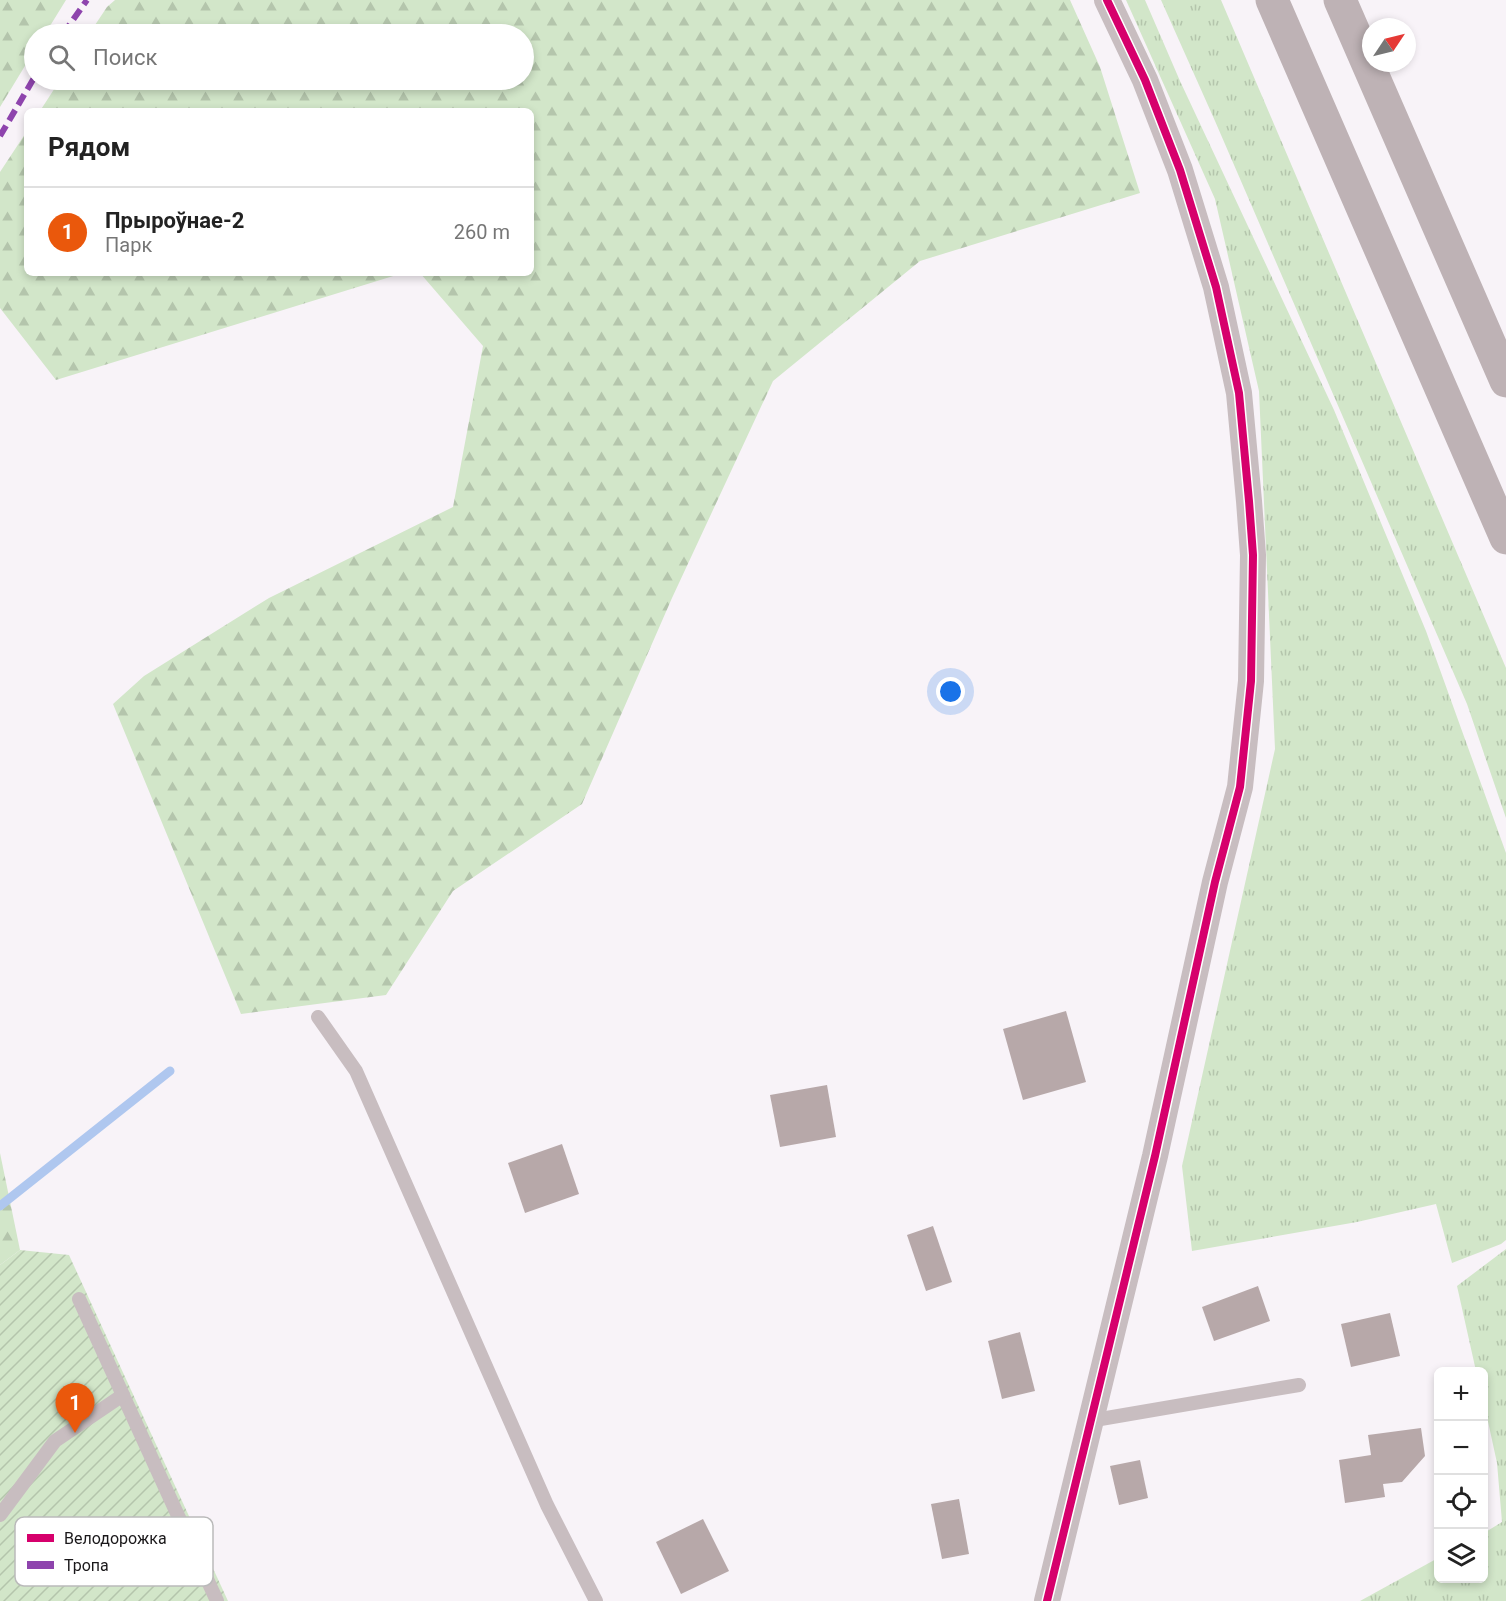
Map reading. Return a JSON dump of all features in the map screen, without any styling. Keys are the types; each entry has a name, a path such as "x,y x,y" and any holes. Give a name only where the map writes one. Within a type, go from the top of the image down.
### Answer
{"highway":[{"path":"1272,0 1506,537"},
{"path":"1340,0 1506,381"}],"street":[{"path":"1047,1601 1155,1156 1215,882 1239,787 1251,681 1253,555 1239,393 1216,287 1180,170 1145,80 1107,0"}],"lane":[{"path":"318,1017 356,1071 547,1505 596,1601"},
{"path":"79,1299 179,1517"},
{"path":"1089,1421 1299,1385"},
{"path":"0,1515 55,1441 123,1395"},
{"path":"210,1586 217,1601"}],"green space":[{"path":"0,0 66,0 51,24 24,24 24,67 0,107"},
{"path":"115,0 1070,0 1100,67 1140,193 920,261 773,381 672,598 582,804 453,891 386,995 241,1014 113,704 144,676 269,598 453,507 483,346 423,276 534,276 534,108 42,108 54,90 534,90 534,24 96,24 107,7"},
{"path":"1126,0 1145,0 1180,81 1334,410 1426,631 1506,853 1506,1240 1452,1263 1436,1204 1357,1222 1192,1251 1182,1166 1275,749 1259,391 1215,199"},
{"path":"1161,0 1221,0 1506,668 1506,818 1467,704"},
{"path":"24,136 24,276 393,276 56,380 0,308 0,172"},
{"path":"0,1153 20,1250 0,1265"},
{"path":"1506,1249 1506,1601 1360,1601 1434,1560 1434,1583 1488,1583 1488,1531 1502,1522 1497,1463 1488,1421 1488,1367 1475,1367 1457,1286"},
{"path":"20,1250 69,1255 189,1517 15,1517 15,1586 213,1586 213,1568 228,1601 0,1601 0,1265"}],"building":[{"path":"1066,1011 1086,1082 1023,1100 1003,1029"},
{"path":"827,1085 836,1137 780,1147 770,1095"},
{"path":"562,1144 579,1194 525,1213 508,1163"},
{"path":"933,1226 952,1282 926,1291 907,1235"},
{"path":"1258,1286 1270,1321 1214,1341 1202,1307"},
{"path":"1390,1313 1400,1356 1351,1367 1341,1324"},
{"path":"1020,1332 1035,1391 1002,1399 988,1341"},
{"path":"1421,1428 1425,1456 1402,1482 1383,1484 1385,1497 1345,1503 1339,1460 1371,1455 1368,1435"},
{"path":"1140,1460 1148,1498 1119,1505 1110,1466"},
{"path":"959,1499 969,1554 942,1559 931,1504"},
{"path":"703,1519 729,1571 681,1594 656,1542"}],"waterway":[{"path":"0,1206 170,1071"}],"marked path":[{"path":"70,24 87,0"},
{"path":"0,136 27,90"}],"cycle path":[{"path":"1047,1601 1155,1156 1215,882 1240,787 1251,681 1253,555 1239,393 1216,287 1180,170 1145,80 1107,0"}],"place":[{"name":"Прыроўнае-2","path":"75,1433"}]}
